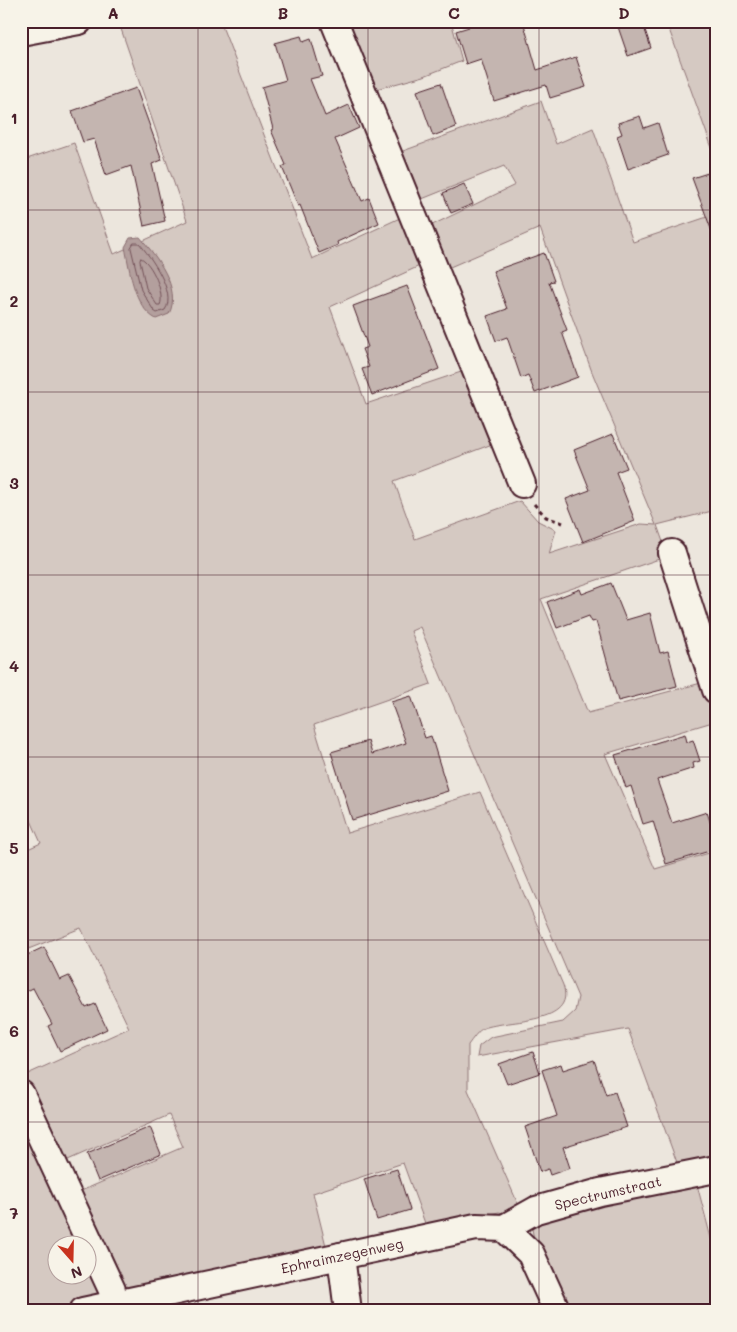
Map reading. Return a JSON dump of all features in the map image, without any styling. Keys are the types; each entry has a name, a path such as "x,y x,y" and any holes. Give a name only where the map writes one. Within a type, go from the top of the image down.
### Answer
{"street":[{"path":"21,32 79,21"},
{"path":"334,21 522,484"},
{"path":"672,553 716,690"},
{"path":"21,1094 112,1290 98,1308"},
{"name":"Spectrumstraat","path":"504,1228 536,1210 600,1192 716,1169"},
{"name":"Ephraimzegenweg","path":"98,1308 476,1227 504,1228"},
{"path":"504,1228 531,1254 557,1311"},
{"path":"341,1256 348,1311"}],"path":[{"path":"522,484 533,502 546,517 563,523"}],"shaded area":[{"path":"145,21 220,21 312,259 404,216 424,264 330,307 366,404 467,370 495,443 394,481 415,539 520,501 538,521 556,530 549,554 641,524 656,525 592,372 540,228 443,270 426,228 515,185 504,166 412,203 392,155 541,101 556,144 593,128 633,242 716,214 716,510 657,525 668,556 541,599 588,713 705,682 716,721 605,754 655,869 716,851 716,999 712,1000 716,1008 716,1158 679,1168 628,1029 477,1057 479,1046 491,1037 563,1022 575,1011 578,997 420,627 411,631 431,684 314,725 347,833 480,792 563,985 565,998 560,1007 550,1014 484,1028 477,1033 468,1045 468,1090 518,1204 508,1213 499,1212 426,1226 403,1163 313,1193 327,1250 130,1291 120,1289 98,1244 98,1234 93,1234 74,1194 183,1147 169,1115 59,1164 21,1082 21,1077 129,1028 81,928 21,952 21,852 41,843 21,798 21,268 26,266 21,252 21,161 74,143 114,254 187,221 120,26"},
{"path":"339,21 451,21 462,61 424,76 369,91"},
{"path":"666,21 716,21 716,159"},
{"path":"21,1112 79,1234 48,1234 48,1284 98,1284 101,1295 62,1307 21,1311"},
{"path":"696,1181 716,1257 716,1311 567,1311 534,1239 531,1224 536,1218"}],"water":[{"path":"140,237 160,263 170,283 172,304 169,314 156,319 148,313 137,297 125,247 130,238"}],"building":[{"path":"467,21 523,21 537,70 576,57 586,87 550,98 546,85 494,101 481,59 466,64 456,31 469,27"},
{"path":"616,21 642,21 651,48 628,56"},
{"path":"301,36 303,42 311,39 322,76 310,79 325,116 349,105 359,128 335,139 362,201 369,198 379,223 337,242 338,245 319,253 300,205 298,206 282,167 286,165 271,130 273,129 262,87 286,80 275,43"},
{"path":"441,83 456,127 433,136 417,91"},
{"path":"136,88 162,160 152,164 165,221 144,226 131,166 106,175 94,139 83,142 72,111"},
{"path":"640,116 644,128 658,123 668,155 628,169 617,136 622,134 618,123"},
{"path":"711,172 716,186 716,236 714,237 692,178"},
{"path":"464,184 473,204 451,213 443,193"},
{"path":"544,253 554,281 549,282 567,330 562,332 578,377 535,393 528,375 521,378 507,337 496,341 487,316 507,309 493,271"},
{"path":"407,286 439,369 372,395 362,369 369,367 362,349 368,347 353,306"},
{"path":"613,434 627,468 616,472 635,521 583,542 566,499 590,490 574,450"},
{"path":"611,583 626,620 650,613 660,653 668,651 677,686 618,701 596,621 592,622 589,616 557,628 547,602 580,589 582,594"},
{"path":"411,696 425,738 431,736 448,791 352,820 331,752 368,741 372,754 406,743 391,702"},
{"path":"685,734 687,742 693,740 700,761 693,763 694,768 657,780 672,823 707,812 712,828 716,827 716,849 666,864 653,821 643,824 631,786 626,788 615,755"},
{"path":"44,947 60,980 69,976 86,1008 95,1004 107,1029 60,1051 48,1026 52,1024 33,988 21,994 21,958"},
{"path":"533,1052 540,1073 507,1084 499,1064"},
{"path":"594,1060 606,1095 615,1092 627,1127 563,1147 570,1168 550,1175 548,1169 540,1172 525,1127 557,1116 542,1070 561,1064 563,1070"},
{"path":"150,1127 161,1154 98,1181 87,1154"},
{"path":"397,1169 410,1210 377,1220 364,1179"}]}
